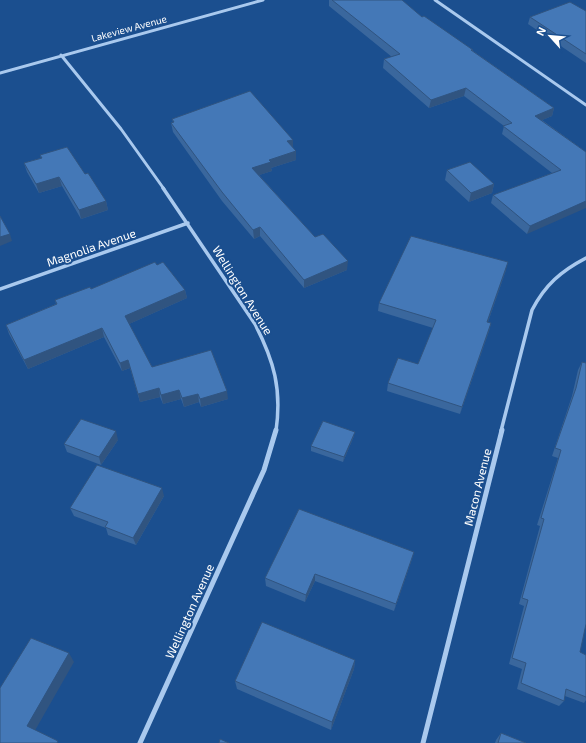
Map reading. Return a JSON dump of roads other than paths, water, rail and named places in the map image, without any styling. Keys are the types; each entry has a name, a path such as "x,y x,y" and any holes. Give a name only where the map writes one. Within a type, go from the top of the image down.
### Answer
{"street":[{"name":"Lakeview Avenue","path":"0,73 262,0"},
{"path":"434,0 586,105"},
{"name":"Wellington Avenue","path":"61,56 121,129 188,223 264,340 274,369 280,400 276,433 264,470 140,743"},
{"name":"Magnolia Avenue","path":"0,289 188,223"},
{"name":"Macon Avenue","path":"423,743 532,310 539,295 550,281 562,271 586,258"}]}
